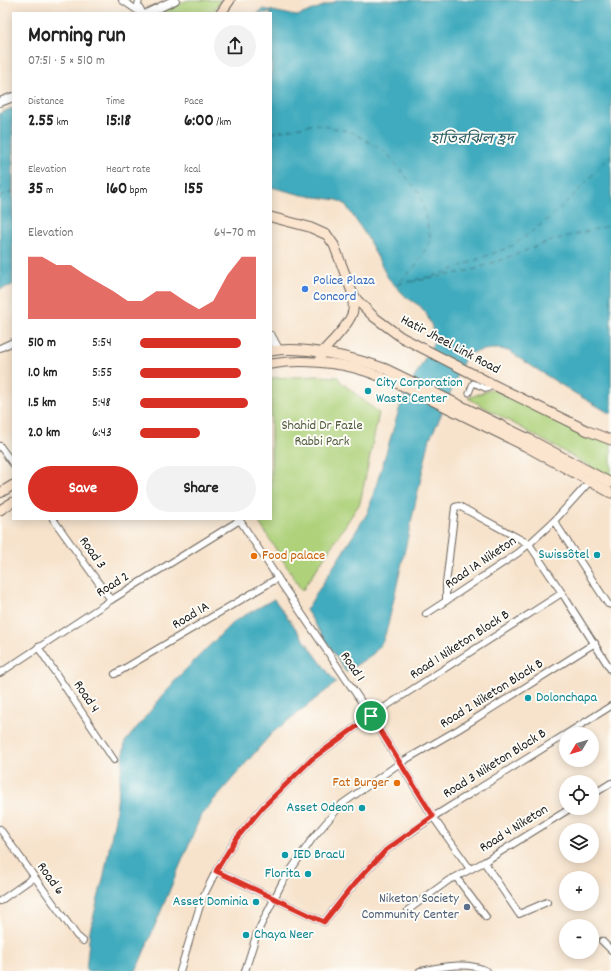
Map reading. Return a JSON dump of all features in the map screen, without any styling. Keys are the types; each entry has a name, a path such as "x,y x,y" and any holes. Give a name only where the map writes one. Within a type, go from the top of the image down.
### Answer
{"main road":[{"path":"222,12 230,0"},
{"name":"Hatir Jheel Link Road","path":"272,217 308,227 327,236 334,245 352,292 362,306 385,326 401,337 494,385 588,431 611,440"},
{"path":"320,363 321,353 337,336 352,314 352,292"},
{"path":"275,350 300,350 368,363 459,408 525,446 592,479 611,493"},
{"path":"272,364 302,362 342,365 404,382"},
{"path":"592,479 611,484"},
{"path":"0,493 12,486"},
{"path":"0,510 12,503"}],"street":[{"path":"122,0 140,12"},
{"path":"138,0 138,5 142,12"},
{"path":"150,12 175,0"},
{"path":"0,102 12,97"},
{"path":"272,340 275,350"},
{"path":"0,348 12,342"},
{"path":"469,393 473,383 487,390 494,385"},
{"path":"0,446 12,463"},
{"name":"Road 1A Niketon","path":"446,602 529,544 554,520 592,479"},
{"name":"Road 1A Niketon","path":"446,602 446,584 454,507 459,506 529,544"},
{"name":"Road 3","path":"55,520 111,600"},
{"name":"Road 2","path":"0,672 237,520"},
{"name":"Road 1","path":"240,520 371,716 433,816 470,869"},
{"path":"554,520 608,604 611,605"},
{"path":"529,544 595,643 611,670"},
{"name":"Road 1A","path":"115,674 278,578"},
{"name":"Road 1 Niketon Block B","path":"180,971 202,899 216,871 236,839 263,807 312,759 371,716 562,593"},
{"path":"426,614 446,602"},
{"name":"Road 2 Niketon Block B","path":"245,971 257,933 282,883 312,839 342,804 400,763 459,729 595,643"},
{"name":"Road 4","path":"38,647 114,760"},
{"name":"Road 3 Niketon Block B","path":"274,898 324,922 354,884 386,850 433,816 611,706"},
{"path":"599,791 611,783"},
{"name":"Road 4 Niketon","path":"408,910 449,880 484,862 560,815"},
{"name":"Road 6","path":"0,829 77,936 83,941"},
{"path":"484,862 519,914 547,902"},
{"path":"216,871 274,898"},
{"path":"0,901 34,877"},
{"path":"456,877 486,917"},
{"path":"602,941 611,950"},
{"path":"420,971 448,966 478,967 488,971"}],"green space":[{"path":"188,0 221,0 214,12 159,12"},
{"name":"Shahid Dr Fazle Rabbi Park","path":"317,376 338,377 341,382 379,413 360,503 302,591 258,520 272,520 272,378"},
{"path":"492,389 611,441 611,478 468,398"}],"water":[{"name":"হাতিরঝিল হ্রদ","path":"339,0 611,0 611,414 571,391 509,351 491,349 466,355 430,438 388,625 383,641 373,654 346,672 306,610 368,512 402,400 434,342 432,327 426,313 420,306 406,297 388,278 367,237 345,204 337,200 302,195 272,187 272,12 259,12 263,9 297,16"},
{"path":"12,108 12,285 0,289 0,113"},
{"path":"274,599 336,683 272,733 201,815 136,971 86,971 90,930 104,875 115,818 125,742 178,677 233,622"}],"ferry route":[{"path":"272,133 315,124 352,132 387,153 420,194 431,240 417,264 397,285"},
{"path":"398,284 441,274 514,245 551,217 576,193 611,155"},
{"path":"0,196 12,192"},
{"path":"411,282 473,270 554,240 611,225"}],"place":[{"name":"Police Plaza Concord","path":"305,289"},
{"name":"City Corporation Waste Center","path":"368,391"},
{"name":"Swissôtel","path":"597,555"},
{"name":"Food palace","path":"254,556"},
{"name":"Dolonchapa","path":"528,698"},
{"name":"Fat Burger","path":"397,783"},
{"name":"Asset Odeon","path":"362,808"},
{"name":"IED BracU","path":"285,855"},
{"name":"Florita","path":"308,874"},
{"name":"Asset Dominia","path":"256,902"},
{"name":"Niketon Society Community Center","path":"467,907"},
{"name":"Chaya Neer","path":"246,935"}],"route":[{"path":"371,716 433,816 386,850 354,884 324,922 216,871 236,839 263,807 312,759 371,716"}]}
